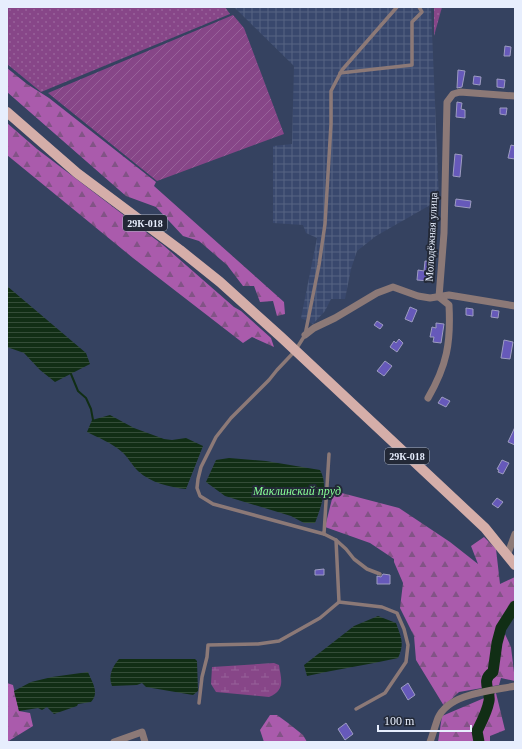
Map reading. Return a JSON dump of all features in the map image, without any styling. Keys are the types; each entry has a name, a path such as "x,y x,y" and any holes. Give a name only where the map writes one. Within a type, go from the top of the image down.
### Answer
{"main road":[{"name":"29К-018","path":"7,112 77,173 174,245 220,282 484,528 515,565"}],"street":[{"name":"Молодёжная улица","path":"428,398 439,380 448,352 450,325 450,305 439,297 444,233 447,102 453,94 460,92 515,96"},
{"path":"305,335 314,328 335,318 377,293 393,287 418,296 430,298 449,295 515,306"},
{"path":"507,556 515,534"},
{"path":"430,742 438,717 450,704 467,696 515,686"},
{"path":"114,742 142,732 145,742"}],"lane":[{"path":"380,574 367,569 354,559 336,540 324,534 213,504 200,496 197,488 201,466 216,437 231,418 269,380 295,351 305,335 320,265 325,224 331,124 331,91 340,74 397,7"},
{"path":"340,74 412,65 412,22 422,12 419,7"},
{"path":"324,534 329,454"},
{"path":"336,540 338,602"},
{"path":"199,704 208,645 258,644 279,641 320,618 338,602 382,607 397,613 404,629 408,645 406,662 385,693 356,709"}],"shaded area":[{"path":"234,7 431,7 439,200 376,236 357,251 351,269 345,299 331,299 325,311 313,324 301,318 317,238 306,233 303,225 273,223 273,146 292,144 294,66"}],"green space":[{"path":"7,7 225,7 230,14 41,92 7,64"},
{"path":"434,7 442,7 434,36"},
{"path":"233,15 244,28 284,134 157,181 48,93"},
{"path":"7,68 27,84 49,98 156,182 154,186 284,302 285,314 277,316 273,301 260,302 254,286 243,286 227,265 199,241 183,236 156,207 126,196 7,92"},
{"path":"7,123 37,149 163,245 271,338 274,347 252,337 243,343 133,258 7,155"},
{"path":"334,491 399,508 450,542 478,564 471,546 484,537 496,549 500,584 515,577 515,610 504,632 511,647 515,681 501,678 499,685 459,692 444,706 416,660 414,636 400,608 403,583 394,559 370,543 325,527"},
{"path":"274,663 279,665 281,684 278,691 269,697 216,692 211,684 212,667"},
{"path":"7,683 13,685 19,711 30,713 33,726 7,742"},
{"path":"496,693 505,730 490,736 490,742 438,742 442,716"},
{"path":"270,715 277,715 288,723 303,735 307,742 264,742 260,730"}],"water":[{"path":"7,286 86,353 90,364 55,382 40,370 24,353 7,347"},
{"path":"110,415 134,428 164,439 172,440 186,438 203,446 186,489 167,486 149,479 138,471 126,456 118,449 87,432 92,420"},
{"name":"Маклинский пруд","path":"229,458 266,461 320,470 323,476 324,490 322,503 315,523 304,523 291,516 225,496 206,482 216,460"},
{"path":"378,616 396,623 402,644 398,658 307,676 304,665 354,626"},
{"path":"119,659 195,659 197,661 198,691 193,695 146,687 142,683 137,685 112,686 110,679 111,672"},
{"path":"88,672 95,691 94,699 91,702 78,704 77,706 54,714 47,707 42,710 38,708 19,711 14,691 31,682 52,677"}],"building":[{"path":"505,46 511,47 510,56 504,56"},
{"path":"458,70 465,71 462,87 457,88"},
{"path":"474,76 481,77 480,85 473,84"},
{"path":"497,79 505,80 504,88 497,87"},
{"path":"457,102 462,103 461,109 465,110 465,118 456,117"},
{"path":"500,108 507,108 506,115 500,114"},
{"path":"511,145 515,146 515,159 508,158"},
{"path":"455,154 462,155 460,177 453,176"},
{"path":"456,199 471,201 470,208 455,206"},
{"path":"425,261 432,262 429,281 417,280 418,270 424,271"},
{"path":"410,307 417,310 412,322 405,319"},
{"path":"466,308 473,309 473,316 466,315"},
{"path":"492,310 499,311 498,318 491,317"},
{"path":"377,321 383,325 380,329 374,325"},
{"path":"436,323 444,324 441,343 433,342 434,337 430,337 432,327 436,328"},
{"path":"399,339 403,343 397,352 390,347 394,341 396,343"},
{"path":"504,340 513,342 510,359 501,358"},
{"path":"385,361 392,366 384,376 377,371"},
{"path":"442,397 450,401 446,407 438,403"},
{"path":"515,427 515,445 508,442"},
{"path":"502,460 509,463 503,474 498,472 499,470 497,469"},
{"path":"497,498 503,502 498,508 492,504"},
{"path":"324,569 324,575 315,575 315,570"},
{"path":"383,574 390,575 390,584 377,584 377,576 381,577"},
{"path":"408,683 415,695 408,700 401,688"},
{"path":"346,723 353,734 345,740 338,729"}],"waterway":[{"path":"71,374 78,391 86,398 91,409 93,420"},
{"path":"479,742 477,731 486,713 489,701 487,678 493,672 497,643 501,628 515,606"}]}
